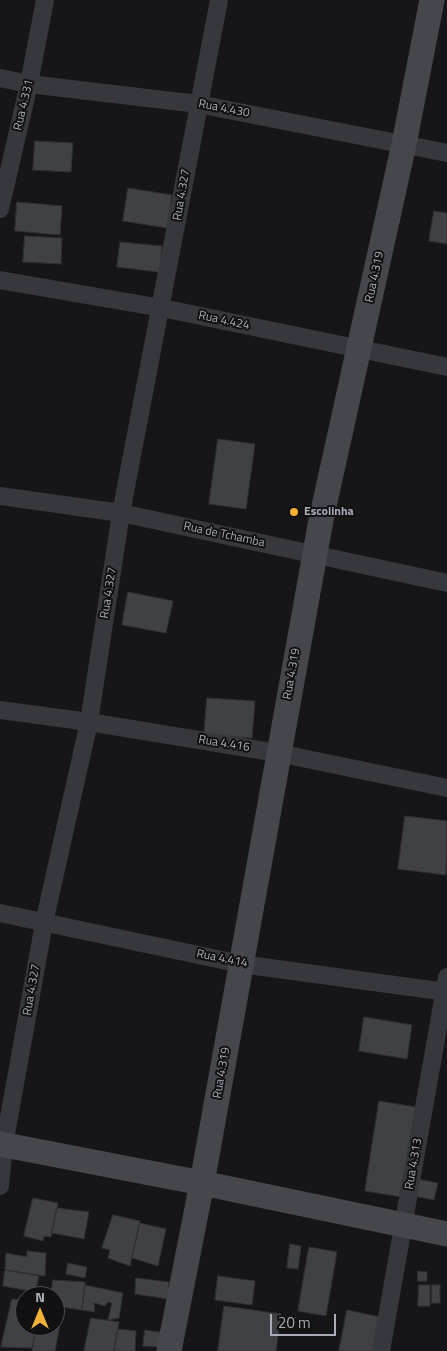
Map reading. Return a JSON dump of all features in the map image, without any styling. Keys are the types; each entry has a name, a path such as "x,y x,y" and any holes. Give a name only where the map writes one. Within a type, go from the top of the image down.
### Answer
{"street":[{"name":"Rua 4.331","path":"0,209 29,84 45,0"},
{"name":"Rua 4.327","path":"0,1186 2,1144 44,923 89,722 122,513 219,0"},
{"name":"Rua 4.319","path":"169,1351 202,1183 314,554 404,144 432,0"},
{"name":"Rua 4.430","path":"0,78 29,84 198,104 447,153"},
{"name":"Rua 4.424","path":"0,280 162,308 447,367"},
{"name":"Rua de Tchamba","path":"0,496 122,513 447,584"},
{"name":"Rua 4.416","path":"0,710 278,752 447,788"},
{"name":"Rua 4.414","path":"0,913 241,964 446,986"},
{"name":"Rua 4.313","path":"381,1351 446,986"},
{"path":"2,1144 447,1234"}],"building":[{"path":"35,141 73,143 71,172 33,170"},
{"path":"128,188 172,195 167,228 123,221"},
{"path":"17,202 62,206 60,235 15,231"},
{"path":"434,211 447,213 447,244 429,241"},
{"path":"25,236 62,238 61,264 23,262"},
{"path":"120,242 162,246 159,272 117,267"},
{"path":"218,439 255,444 246,509 209,504"},
{"path":"128,592 173,601 166,633 122,625"},
{"path":"207,698 255,701 252,738 204,735"},
{"path":"405,816 447,821 446,875 398,869"},
{"path":"364,1017 412,1025 407,1059 359,1051"},
{"path":"379,1101 416,1107 401,1197 365,1191"},
{"path":"412,1178 438,1183 434,1200 408,1195"},
{"path":"33,1198 58,1203 51,1237 44,1236 43,1241 24,1236"},
{"path":"57,1208 89,1212 84,1239 52,1233"},
{"path":"113,1215 140,1221 130,1266 108,1258 110,1250 102,1248"},
{"path":"140,1223 166,1229 158,1266 132,1258"},
{"path":"290,1244 301,1246 298,1269 287,1268"},
{"path":"309,1247 337,1252 326,1316 298,1311"},
{"path":"27,1251 46,1253 45,1276 5,1270 6,1253 27,1257"},
{"path":"68,1263 87,1267 85,1278 66,1274"},
{"path":"5,1270 39,1276 36,1286 15,1286 15,1288 3,1286"},
{"path":"418,1271 427,1272 427,1281 418,1281"},
{"path":"218,1276 255,1281 252,1305 215,1300"},
{"path":"136,1278 169,1282 168,1299 135,1294"},
{"path":"53,1280 85,1282 82,1310 65,1307 65,1286 52,1286"},
{"path":"85,1285 123,1293 119,1318 108,1320 112,1303 108,1302 105,1306 94,1303 95,1312 82,1310"},
{"path":"419,1285 430,1285 430,1306 418,1306"},
{"path":"432,1285 440,1285 440,1303 432,1303"},
{"path":"12,1299 15,1299 15,1336 34,1336 32,1348 1,1347"},
{"path":"224,1306 281,1314 276,1351 218,1351"},
{"path":"347,1310 380,1317 373,1351 339,1351"},
{"path":"91,1318 119,1322 114,1351 84,1351"},
{"path":"118,1329 136,1331 135,1351 114,1351"},
{"path":"145,1330 160,1332 159,1347 143,1346"},
{"path":"34,1336 58,1336 55,1351 32,1351"}],"place":[{"name":"Escolinha","path":"294,512"}]}
